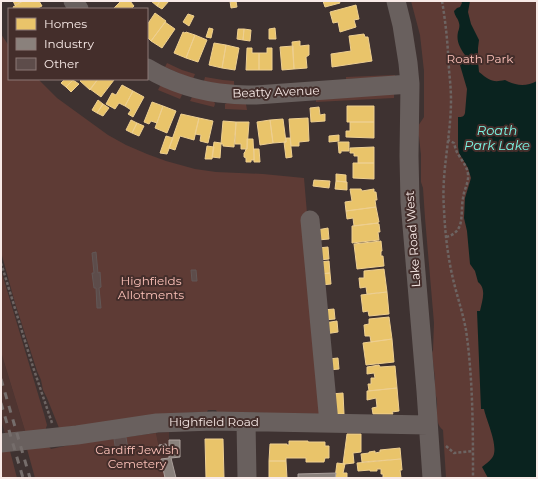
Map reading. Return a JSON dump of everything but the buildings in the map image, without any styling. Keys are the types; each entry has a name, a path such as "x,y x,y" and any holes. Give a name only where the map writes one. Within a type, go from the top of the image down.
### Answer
{"street":[{"name":"Lake Road West","path":"396,1 406,43 410,84 410,202 432,478"},
{"name":"Beatty Avenue","path":"148,69 162,77 182,84 214,93 232,95 256,95 410,84"},
{"path":"310,220 329,423"},
{"name":"Highfield Road","path":"1,443 50,438 157,423 213,421 428,425"},
{"path":"246,422 247,478"}],"path":[{"path":"442,1 445,18 451,100 443,185 443,207 451,271 466,328 469,353 473,478"},
{"path":"446,237 454,234 458,230 462,220 463,198 468,182 466,168 457,153 454,143 448,140"},
{"path":"1,263 50,438"},
{"path":"444,444 454,453 473,451"}],"shaded area":[{"path":"1,352 26,434 6,436 1,421"},
{"path":"169,432 169,458 161,459 156,433"}],"green space":[{"name":"Roath Park","path":"411,1 537,1 537,478 446,478 443,430 439,425 436,415 437,403 434,386 435,379 432,353 434,323 423,188 421,182 421,155 419,137 417,134 418,126 424,117 424,71 420,35"},
{"name":"Highfields Allotments","path":"1,34 8,44 8,80 39,80 57,98 108,135 126,145 166,161 195,169 216,172 263,174 304,178 324,414 217,412 216,410 208,410 207,412 183,413 59,428 43,390 15,303 1,252"},
{"path":"167,63 195,74 193,79 165,67"},
{"path":"395,75 395,77 346,79 346,77"},
{"path":"205,77 234,81 234,86 232,87 204,81"},
{"path":"162,85 181,93 182,95 180,99 158,90"},
{"path":"394,94 394,98 316,102 316,99"},
{"path":"192,97 214,101 214,107 190,101"},
{"path":"225,104 246,104 247,110 225,109"},
{"path":"1,270 44,414 47,425 45,431 26,434 1,352"},
{"name":"Cardiff Jewish Cemetery","path":"156,433 165,478 35,478 27,449 49,447 51,449 74,444"},
{"path":"10,451 17,478 1,478 1,452"}],"water":[{"name":"Roath Park Lake","path":"461,1 470,1 468,12 471,24 479,40 479,72 491,80 505,80 517,85 525,85 537,81 537,478 488,478 482,467 492,458 494,453 494,441 484,409 481,409 477,311 480,311 483,292 475,271 470,264 467,231 464,218 465,198 471,178 468,168 459,153 458,147 458,117 465,114 467,89 460,65 464,60 465,55 458,41 459,24 454,11 460,7 462,3"}],"railway":[{"path":"1,379 30,478"},
{"path":"1,403 23,478"}]}
